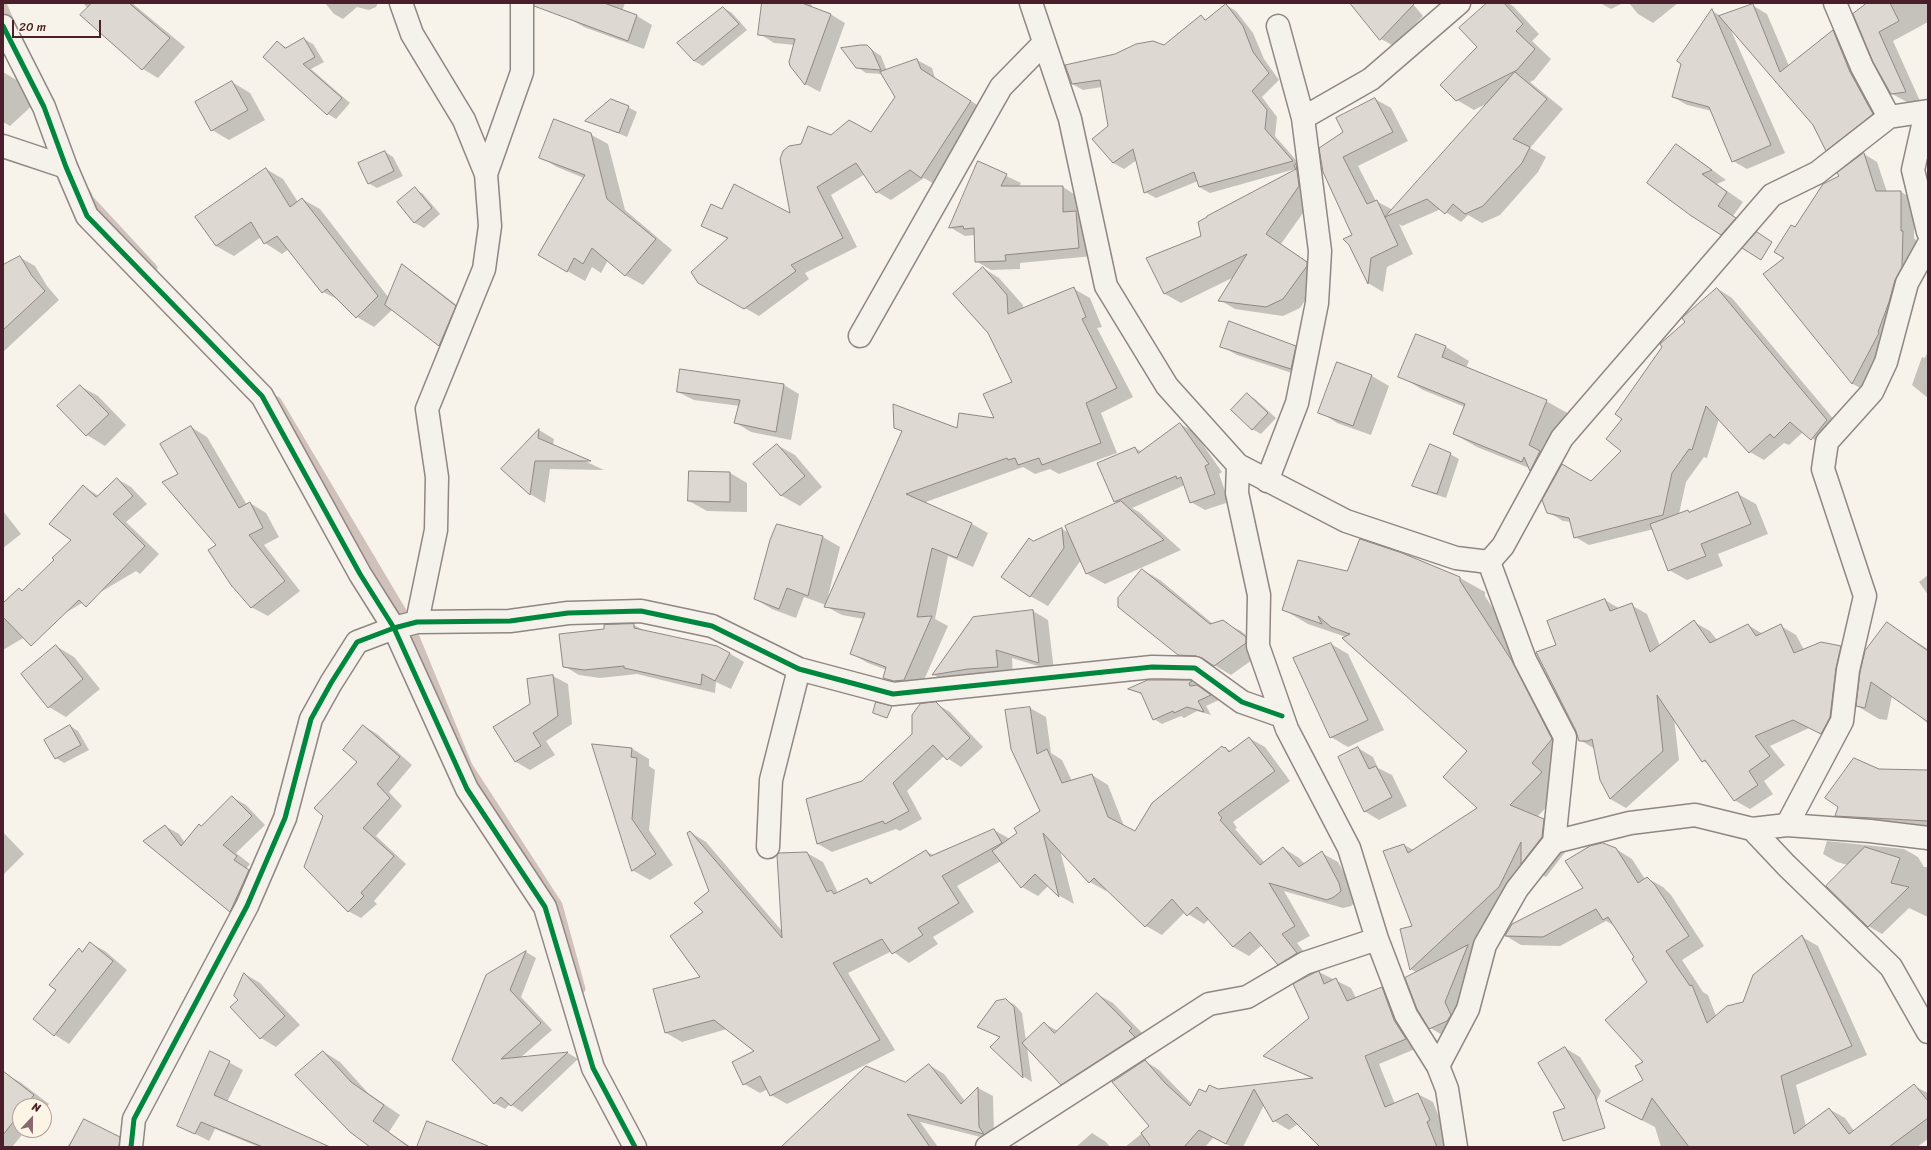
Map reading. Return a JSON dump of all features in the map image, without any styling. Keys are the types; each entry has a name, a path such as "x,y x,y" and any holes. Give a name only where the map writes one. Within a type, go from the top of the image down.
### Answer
{"street":[{"path":"401,3 412,34 464,120 486,174 490,226 484,269 460,323 427,409 437,476 436,530 417,622"},
{"path":"486,174 522,72 522,3"},
{"path":"1031,3 1070,119 1106,286 1168,386 1238,465 1346,521 1456,558 1489,562"},
{"path":"1303,118 1371,79 1459,3"},
{"path":"1835,3 1862,67 1889,117"},
{"path":"3,26 44,107 66,167 87,216 262,396 360,574 394,628 466,789 545,907 593,1068 635,1147"},
{"path":"1267,480 1297,403 1317,303 1320,251 1303,118 1278,26"},
{"path":"860,336 1001,87 1044,43"},
{"path":"1489,562 1503,546 1562,438 1772,195 1817,173 1889,117 1927,111 1913,170 1928,232"},
{"path":"3,146 66,167"},
{"path":"1787,825 1842,721 1848,670 1865,596 1822,469 1827,442 1872,392 1886,362 1907,283 1928,245"},
{"path":"1238,465 1237,493 1258,595 1258,646 1282,716 1348,848 1377,939 1406,1015 1438,1066 1447,1089 1456,1147"},
{"path":"1438,1066 1468,1009 1486,945 1517,889 1554,842 1566,737 1525,660 1489,562"},
{"path":"131,1147 134,1119 247,906 286,818 312,719 331,683 357,642 394,628 417,622 510,621 568,613 641,611 712,626 799,669 893,694 1152,667 1195,668 1242,702 1282,716"},
{"path":"768,847 771,780 799,669"},
{"path":"1554,842 1630,823 1695,814 1752,830 1787,825 1870,831 1928,838"},
{"path":"1752,830 1891,967 1928,1032"},
{"path":"987,1147 1209,1004 1247,997 1305,963 1377,939"}],"building":[{"path":"92,3 129,3 170,38 142,70 80,15"},
{"path":"534,3 604,3 637,15 628,41 534,6"},
{"path":"762,3 802,3 831,14 805,85 790,66 789,62 795,39 758,35"},
{"path":"1350,3 1415,3 1380,40"},
{"path":"1487,3 1504,3 1523,24 1516,31 1535,49 1517,70 1456,101 1440,85 1477,47 1459,28"},
{"path":"1867,3 1890,3 1899,21 1879,32 1906,92 1891,94 1873,62 1853,14"},
{"path":"1226,4 1243,26 1253,52 1269,73 1252,91 1267,110 1265,129 1293,161 1199,187 1194,172 1144,193 1133,149 1113,163 1092,139 1108,126 1100,80 1072,84 1065,65 1115,54 1136,44 1153,41 1164,45 1201,15 1205,20"},
{"path":"1753,4 1780,72 1833,30 1850,72 1873,114 1826,151 1813,125 1719,16"},
{"path":"723,7 739,24 694,61 677,43"},
{"path":"1712,9 1771,145 1732,162 1709,107 1672,97 1681,64 1677,61"},
{"path":"304,38 315,57 303,64 342,98 327,115 263,57 277,41 285,48"},
{"path":"867,45 872,50 881,70 856,68 841,48"},
{"path":"917,59 921,69 971,101 921,178 910,170 876,193 856,163 817,187 843,238 791,265 796,271 744,309 698,283 691,272 728,238 701,226 711,204 722,209 734,184 790,213 780,159 783,151 789,146 801,144 808,126 831,135 849,120 871,132 895,97 880,72"},
{"path":"1515,72 1547,99 1513,139 1530,147 1522,163 1483,206 1465,214 1453,204 1445,214 1427,199 1385,217"},
{"path":"232,81 248,110 211,131 195,102"},
{"path":"1375,98 1393,132 1343,157 1367,204 1377,200 1398,245 1371,258 1368,284 1349,245 1343,239 1352,235 1323,172 1319,148 1343,132 1336,118"},
{"path":"611,99 629,106 619,133 585,121"},
{"path":"554,119 591,133 607,199 656,239 625,276 592,248 583,264 574,258 567,272 538,255 585,175 539,158"},
{"path":"1676,144 1712,170 1702,174 1727,192 1718,206 1736,218 1721,235 1690,215 1647,183"},
{"path":"385,151 394,171 368,184 358,163"},
{"path":"1864,153 1876,191 1901,191 1901,231 1903,231 1902,267 1895,280 1878,332 1879,333 1852,384 1763,274 1784,258 1774,252 1791,225 1795,227 1823,184 1839,176 1837,173"},
{"path":"978,161 1007,174 1001,186 1063,186 1063,212 1076,211 1079,248 1005,255 1006,261 975,262 974,228 964,229 963,226 949,228"},
{"path":"1296,164 1299,186 1266,234 1307,262 1307,266 1283,299 1266,307 1218,301 1247,254 1164,294 1146,258 1201,236 1198,222 1296,169 1294,166"},
{"path":"266,168 290,207 302,198 378,296 356,318 327,289 322,293 277,236 264,244 251,222 216,246 195,217"},
{"path":"415,187 432,208 414,223 397,202"},
{"path":"1757,232 1772,242 1761,260 1742,248"},
{"path":"20,256 32,276 45,291 3,330 3,265"},
{"path":"402,264 456,306 439,346 385,305"},
{"path":"983,267 1007,295 1008,314 1074,287 1086,317 1082,319 1117,388 1086,403 1101,443 1042,465 1039,458 1018,465 1015,458 1008,460 1007,458 906,494 972,523 957,558 932,548 917,617 932,616 904,680 894,681 883,678 886,667 850,654 865,613 824,607 902,431 894,428 893,404 957,428 959,413 994,418 983,394 1012,382 988,333 953,294"},
{"path":"1717,288 1827,420 1811,440 1790,422 1774,438 1770,434 1749,453 1706,406 1692,450 1689,449 1672,473 1663,515 1574,538 1569,518 1547,513 1542,500 1562,464 1591,481 1621,451 1606,439 1622,419 1615,414 1662,347 1660,344 1685,322 1682,318 1684,316"},
{"path":"1229,321 1296,346 1291,369 1220,347"},
{"path":"1416,334 1446,346 1442,357 1547,400 1529,445 1540,451 1530,471 1524,457 1522,462 1453,434 1465,404 1398,377"},
{"path":"1337,362 1372,375 1353,426 1318,413"},
{"path":"680,369 784,384 776,432 734,423 740,400 677,392"},
{"path":"80,385 109,414 86,436 57,406"},
{"path":"1247,393 1268,413 1252,430 1231,410"},
{"path":"1180,423 1209,464 1205,466 1215,494 1190,503 1181,477 1177,479 1176,476 1114,502 1097,463 1135,447 1138,453"},
{"path":"191,426 239,508 250,502 263,528 249,535 285,581 251,608 231,585 208,550 216,545 162,482 178,474 160,444"},
{"path":"539,429 538,438 591,461 535,461 530,495 501,469"},
{"path":"777,444 805,476 781,496 753,464"},
{"path":"1430,444 1451,453 1437,494 1412,486"},
{"path":"689,471 730,472 730,502 688,501"},
{"path":"117,478 133,496 113,514 145,546 86,607 79,600 31,646 3,617 3,603 19,588 22,591 54,560 52,558 71,540 49,524 83,485 96,497"},
{"path":"1738,492 1751,524 1701,544 1706,556 1668,571 1650,524 1688,510 1689,512"},
{"path":"1121,501 1164,540 1086,574 1065,526"},
{"path":"777,524 823,536 808,596 787,588 779,609 754,599 770,540"},
{"path":"1062,528 1064,548 1030,597 1001,577 1029,538 1033,541"},
{"path":"1360,539 1402,553 1460,577 1460,581 1512,661 1552,739 1532,763 1542,772 1510,805 1544,819 1542,837 1521,864 1521,842 1499,887 1410,970 1400,929 1412,926 1383,851 1404,844 1408,853 1477,808 1443,777 1467,751 1342,638 1350,634 1331,627 1318,616 1322,624 1282,610 1298,560 1347,571"},
{"path":"1142,569 1210,624 1223,620 1246,637 1246,643 1214,666 1196,656 1178,655 1118,607 1118,598"},
{"path":"1605,599 1610,611 1632,603 1650,652 1694,620 1710,643 1748,624 1756,636 1781,624 1794,653 1821,642 1841,646 1836,668 1830,717 1821,734 1793,720 1755,736 1770,756 1749,771 1758,785 1734,801 1705,760 1702,762 1657,695 1663,751 1610,799 1600,780 1592,739 1588,741 1579,741 1576,731 1536,652 1556,645 1547,621"},
{"path":"1033,610 1039,663 996,650 998,667 968,669 932,675 973,617"},
{"path":"1887,622 1928,651 1928,722 1871,682 1865,708 1856,706 1860,672 1865,651"},
{"path":"634,624 634,628 717,646 730,653 715,681 702,674 701,685 624,668 624,666 584,670 563,667 559,634 604,629 604,625"},
{"path":"1331,643 1368,720 1330,738 1293,658"},
{"path":"56,645 83,679 48,708 21,674"},
{"path":"553,675 558,716 533,733 541,746 515,762 493,727 530,704 527,679"},
{"path":"1148,680 1191,680 1192,681 1189,683 1190,686 1197,685 1211,695 1198,701 1204,712 1187,707 1174,713 1173,711 1153,720 1141,693 1128,689"},
{"path":"876,702 892,706 887,718 873,713"},
{"path":"936,702 970,738 947,760 933,745 893,783 909,811 885,824 883,821 817,844 806,799 862,781 912,734 912,715 920,704"},
{"path":"1030,707 1037,754 1047,749 1062,783 1092,774 1108,817 1135,831 1152,803 1222,746 1229,752 1249,737 1275,771 1218,813 1222,818 1220,820 1260,865 1283,847 1299,867 1322,851 1339,883 1341,891 1334,897 1327,900 1269,883 1295,926 1282,934 1297,953 1278,965 1250,932 1233,947 1197,907 1187,916 1172,899 1145,927 1094,878 1089,883 1043,833 1059,897 1035,874 1021,888 992,851 1017,833 1014,828 1040,811 1011,749 1005,710"},
{"path":"70,725 81,745 55,759 44,740"},
{"path":"363,725 400,757 377,784 390,798 363,828 394,856 361,893 364,896 348,912 304,867 323,816 314,808 357,762 343,750"},
{"path":"592,744 632,748 631,757 637,758 632,819 656,854 632,871"},
{"path":"1358,747 1369,769 1376,766 1392,797 1364,812 1338,757"},
{"path":"1854,758 1879,769 1928,770 1928,821 1835,816 1838,807 1825,798"},
{"path":"232,796 252,816 223,845 237,856 234,860 249,870 230,912 143,841 165,825 181,846 199,824 201,826"},
{"path":"994,829 1002,843 942,876 959,903 918,928 923,935 892,954 882,939 833,963 880,1040 770,1096 760,1076 743,1085 732,1062 754,1051 714,1020 665,1033 653,989 700,977 670,936 703,912 694,903 709,891 687,833 690,831 782,938 777,855 779,853 807,852 827,892 831,890 834,894 867,878 870,884 926,850 930,856"},
{"path":"1603,843 1616,848 1638,883 1647,877 1655,885 1689,936 1666,951 1690,986 1692,985 1707,1023 1727,1006 1743,1002 1753,975 1802,935 1852,1046 1781,1076 1794,1134 1829,1108 1849,1134 1914,1084 1928,1101 1928,1118 1889,1147 1689,1147 1652,1098 1642,1120 1605,1101 1643,1080 1635,1066 1643,1062 1605,1020 1647,982 1632,959 1634,957 1608,917 1603,920 1596,909 1543,937 1505,936 1512,924 1583,888 1565,861 1590,846"},
{"path":"1865,847 1900,858 1891,883 1909,887 1868,927 1826,886"},
{"path":"90,942 113,961 54,1036 33,1019 56,990 49,985 79,948 82,952"},
{"path":"1468,945 1445,1002 1451,1015 1447,1021 1429,1029 1417,1009 1405,978"},
{"path":"526,951 510,990 541,1023 501,1059 568,1052 511,1106 501,1097 494,1104 452,1060 486,975"},
{"path":"1319,971 1324,984 1336,978 1347,1001 1382,987 1394,1020 1406,1039 1365,1056 1385,1107 1418,1093 1430,1120 1427,1122 1437,1147 1320,1147 1287,1114 1273,1122 1254,1089 1226,1144 1199,1130 1184,1147 1151,1147 1141,1133 1149,1126 1112,1082 1145,1060 1165,1083 1190,1106 1199,1089 1206,1092 1209,1085 1218,1089 1313,1078 1263,1056 1309,1018 1293,984"},
{"path":"244,973 285,1016 260,1039 230,1007 238,1000 234,996"},
{"path":"1097,993 1132,1028 1129,1031 1135,1037 1061,1085 1022,1043 1044,1022 1054,1033"},
{"path":"1006,999 1014,1007 1023,1078 990,1047 1000,1037 977,1027 996,1001"},
{"path":"1565,1047 1595,1096 1605,1128 1563,1141 1553,1112 1565,1108 1538,1063"},
{"path":"210,1051 230,1061 214,1095 330,1147 263,1147 201,1122 195,1134 177,1126"},
{"path":"323,1051 351,1082 384,1105 373,1121 409,1147 370,1147 350,1132 295,1075"},
{"path":"929,1064 961,1104 978,1087 979,1127 984,1134 907,1114 930,1147 781,1147 866,1066 905,1082"},
{"path":"3,1071 34,1095 32,1098 12,1098 12,1123 3,1135"},
{"path":"84,1119 120,1137 119,1147 69,1147"},
{"path":"427,1121 488,1146 488,1147 417,1147"}],"waterway":[{"path":"3,6 12,27"},
{"path":"87,194 89,199 153,268"},
{"path":"277,401 410,625 468,766 558,905 581,989"}],"cycle path":[{"path":"3,26 44,107 66,167 87,216 262,396 360,574 394,628 467,789 545,907 593,1068 635,1147"},
{"path":"131,1147 134,1119 247,906 285,818 311,719 331,683 357,642 394,628 417,622 510,621 568,613 641,611 712,626 799,669 893,694 1152,667 1195,668 1242,702 1282,716"}]}
